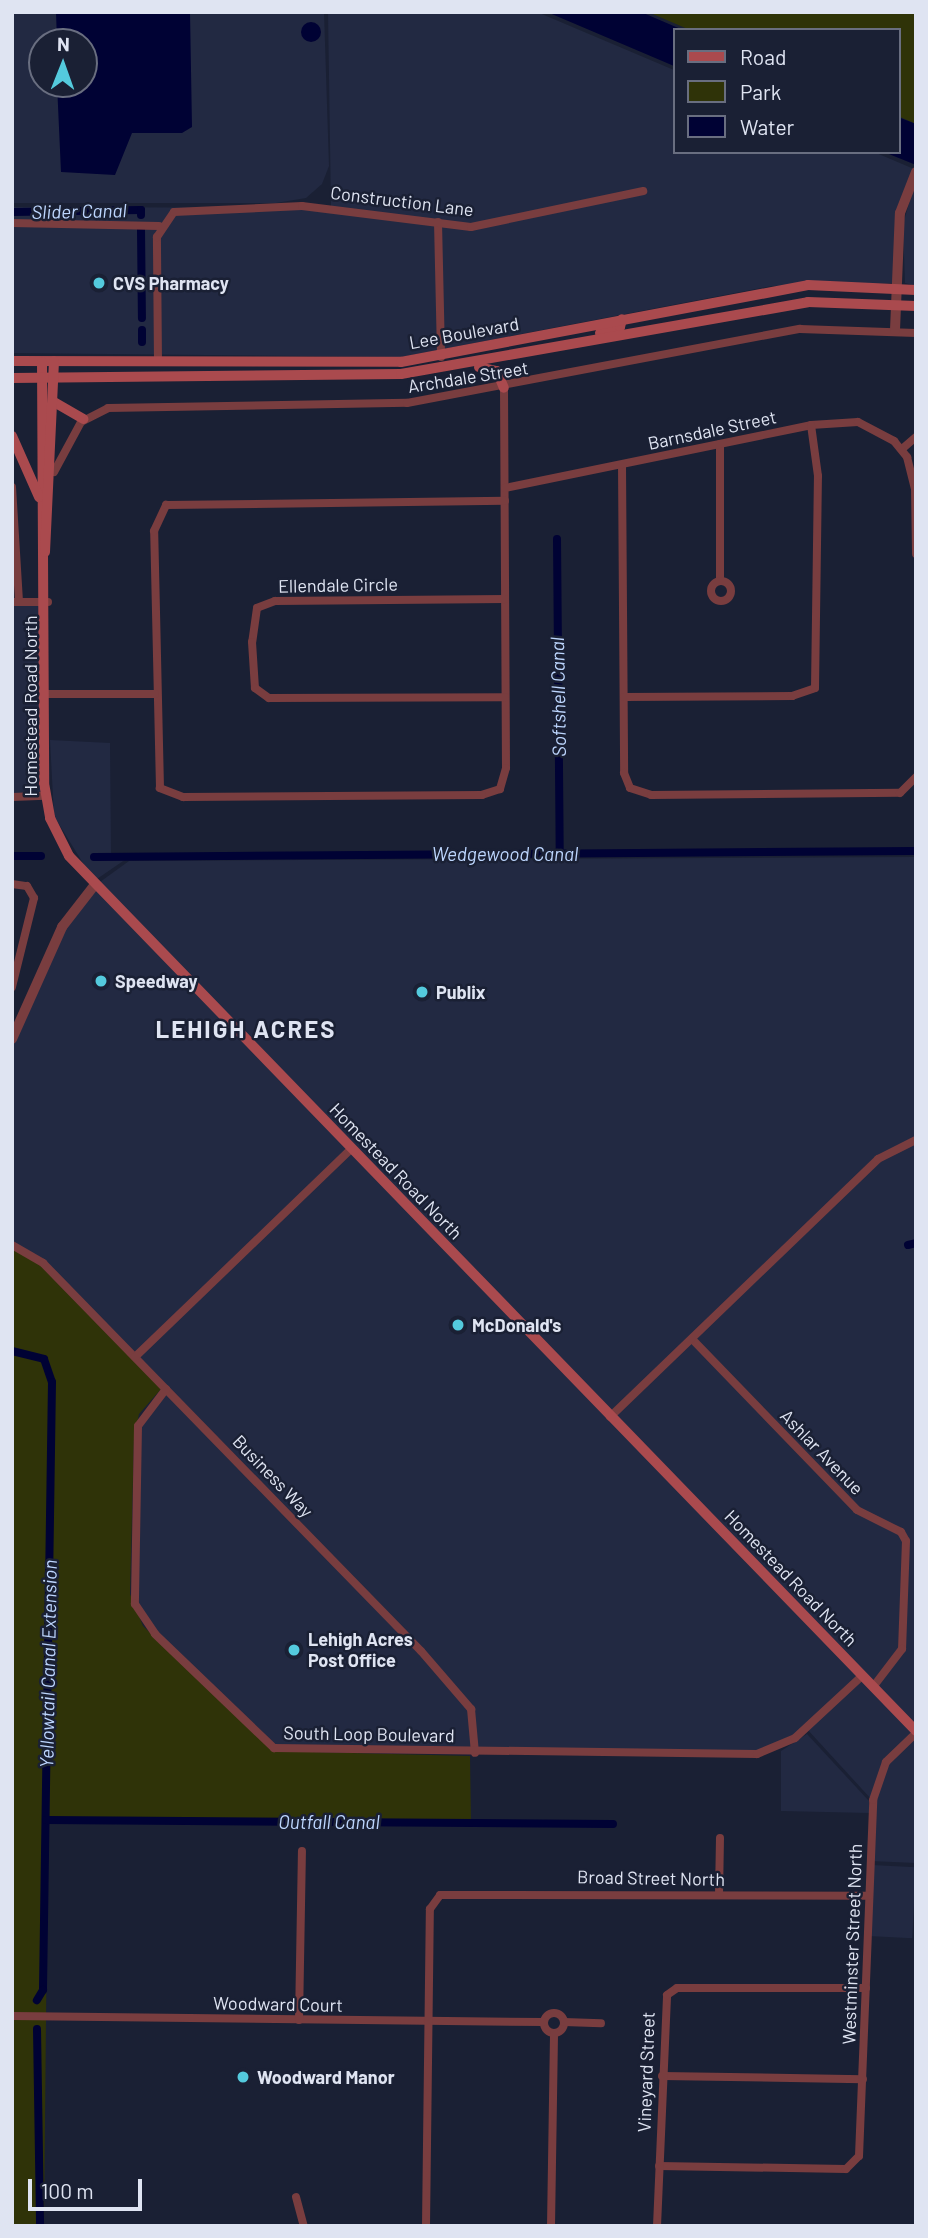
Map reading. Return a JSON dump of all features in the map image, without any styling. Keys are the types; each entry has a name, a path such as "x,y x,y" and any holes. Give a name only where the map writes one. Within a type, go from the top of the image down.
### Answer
{"main road":[{"name":"Lee Boulevard","path":"12,361 292,363 441,357 622,318 808,285 901,287 916,290"},
{"name":"Lee Boulevard","path":"12,378 236,377 443,370 808,302 899,303 916,306"},
{"path":"552,349 564,340 620,327 622,318"},
{"path":"505,388 517,356"},
{"path":"441,357 443,370"},
{"name":"Homestead Road North","path":"48,361 42,520 48,602 45,796 59,838 93,887 916,1732"},
{"path":"236,377 292,363"},
{"path":"470,366 495,369 505,388"},
{"name":"Homestead Road North","path":"45,552 54,472 54,402 48,378"},
{"path":"54,402 66,415 84,419"},
{"path":"12,436 32,471 42,520"}],"street":[{"path":"895,330 901,287 900,213 915,174"},
{"name":"Construction Lane","path":"12,223 159,226 186,210 302,206 481,226 643,191"},
{"path":"438,222 441,357"},
{"path":"158,362 159,226"},
{"name":"Archdale Street","path":"84,419 116,407 397,404 505,388 800,329 895,330 916,333"},
{"path":"505,388 505,488 505,501 505,697 500,789 482,795 183,797 160,788 155,694 155,523 166,505 505,501"},
{"path":"54,472 84,419"},
{"name":"Barnsdale Street","path":"505,488 811,425 858,422 902,449"},
{"path":"624,696 792,696 815,688 818,476 811,425"},
{"path":"916,438 902,449 915,488 916,554"},
{"path":"720,444 720,581"},
{"path":"622,464 624,696 630,788 651,795 909,789 916,777"},
{"path":"12,487 16,601 48,602"},
{"name":"Ellendale Circle","path":"505,599 266,602 253,618 252,642 255,688 269,698 505,697"},
{"path":"47,694 155,694"},
{"path":"12,797 45,796"},
{"path":"12,884 27,886 34,898 12,986"},
{"path":"12,1039 62,927 93,887"},
{"path":"610,1417 693,1340 878,1158 916,1140"},
{"path":"135,1357 351,1149"},
{"name":"Business Way","path":"12,1245 43,1263 460,1693 474,1719 475,1753"},
{"name":"Ashlar Avenue","path":"693,1340 857,1510 901,1532 906,1541 902,1649 873,1687"},
{"name":"South Loop Boulevard","path":"166,1389 141,1417 137,1437 134,1594 145,1623 274,1748 475,1753 767,1752 804,1731 863,1676"},
{"name":"Westminster Street North","path":"659,2166 848,2168 859,2156 875,1788 886,1762 916,1732"},
{"path":"719,1895 720,1838"},
{"path":"299,2020 302,1851"},
{"name":"Broad Street North","path":"429,2021 435,1899 446,1892 869,1896"},
{"name":"Vineyard Street","path":"657,2226 664,2006 677,1988 866,1988"},
{"name":"Woodward Court","path":"12,2016 544,2022 555,2013 564,2022"},
{"path":"426,2226 429,2021"},
{"path":"544,2022 554,2033"},
{"path":"551,2226 554,2033 564,2022 601,2023"},
{"path":"662,2076 863,2079"},
{"path":"296,2197 303,2226"}],"shaded area":[{"path":"12,12 324,12 329,166 322,184 306,198 276,203 12,203"},
{"path":"328,12 537,12 673,70 673,154 879,154 914,169 896,213 897,283 772,286 401,357 12,353 12,207 331,208"},
{"path":"916,180 916,286 905,283 903,224"},
{"path":"12,599 44,599 44,797 12,797"},
{"path":"50,740 110,743 111,854 434,857 129,857 94,881 54,816"},
{"path":"916,857 916,1863 870,1861 872,1800 807,1729 767,1752 343,1750 265,1743 139,1613 138,1426 166,1389 12,1245 12,1039 51,950 93,887 129,861"},
{"path":"807,1734 869,1801 869,1813 781,1811 781,1751"},
{"path":"872,1865 916,1867 912,1938 868,1936"}],"green space":[{"path":"648,12 916,12 916,124 900,117 900,28 685,28"},
{"path":"12,1249 34,1259 161,1389 139,1414 134,1437 130,1594 143,1626 272,1751 470,1756 471,1822 48,1817 44,2226 12,2226"}],"water":[{"path":"56,12 190,12 192,127 182,133 132,133 115,175 61,172 58,98 98,98 98,28 57,28"},
{"path":"547,12 641,12 678,28 673,28 673,66"},
{"path":"311,22 318,25 321,32 318,39 311,42 304,39 301,32 304,25"},
{"path":"900,118 916,124 916,165 889,154 900,154"}],"waterway":[{"name":"Slider Canal","path":"12,212 141,210 141,215"},
{"name":"Slider Canal","path":"141,229 142,318"},
{"name":"Slider Canal","path":"142,330 142,342"},
{"name":"Softshell Canal","path":"557,539 560,855"},
{"name":"Wedgewood Canal","path":"94,857 916,851"},
{"name":"Wedgewood Canal","path":"12,856 41,856"},
{"path":"908,1245 916,1243"},
{"name":"Yellowtail Canal Extension","path":"12,1351 44,1359 52,1382 43,1990 37,2000"},
{"name":"Outfall Canal","path":"46,1820 613,1824"},
{"name":"Yellowtail Canal Extension","path":"37,2029 40,2226"}],"place":[{"name":"CVS Pharmacy","path":"99,283"},
{"name":"Speedway","path":"101,981"},
{"name":"Publix","path":"422,992"},
{"name":"McDonald's","path":"458,1325"},
{"name":"Lehigh Acres Post Office","path":"294,1650"},
{"name":"Woodward Manor","path":"243,2077"}],"district":[{"name":"LEHIGH ACRES","path":"246,1029"}]}
